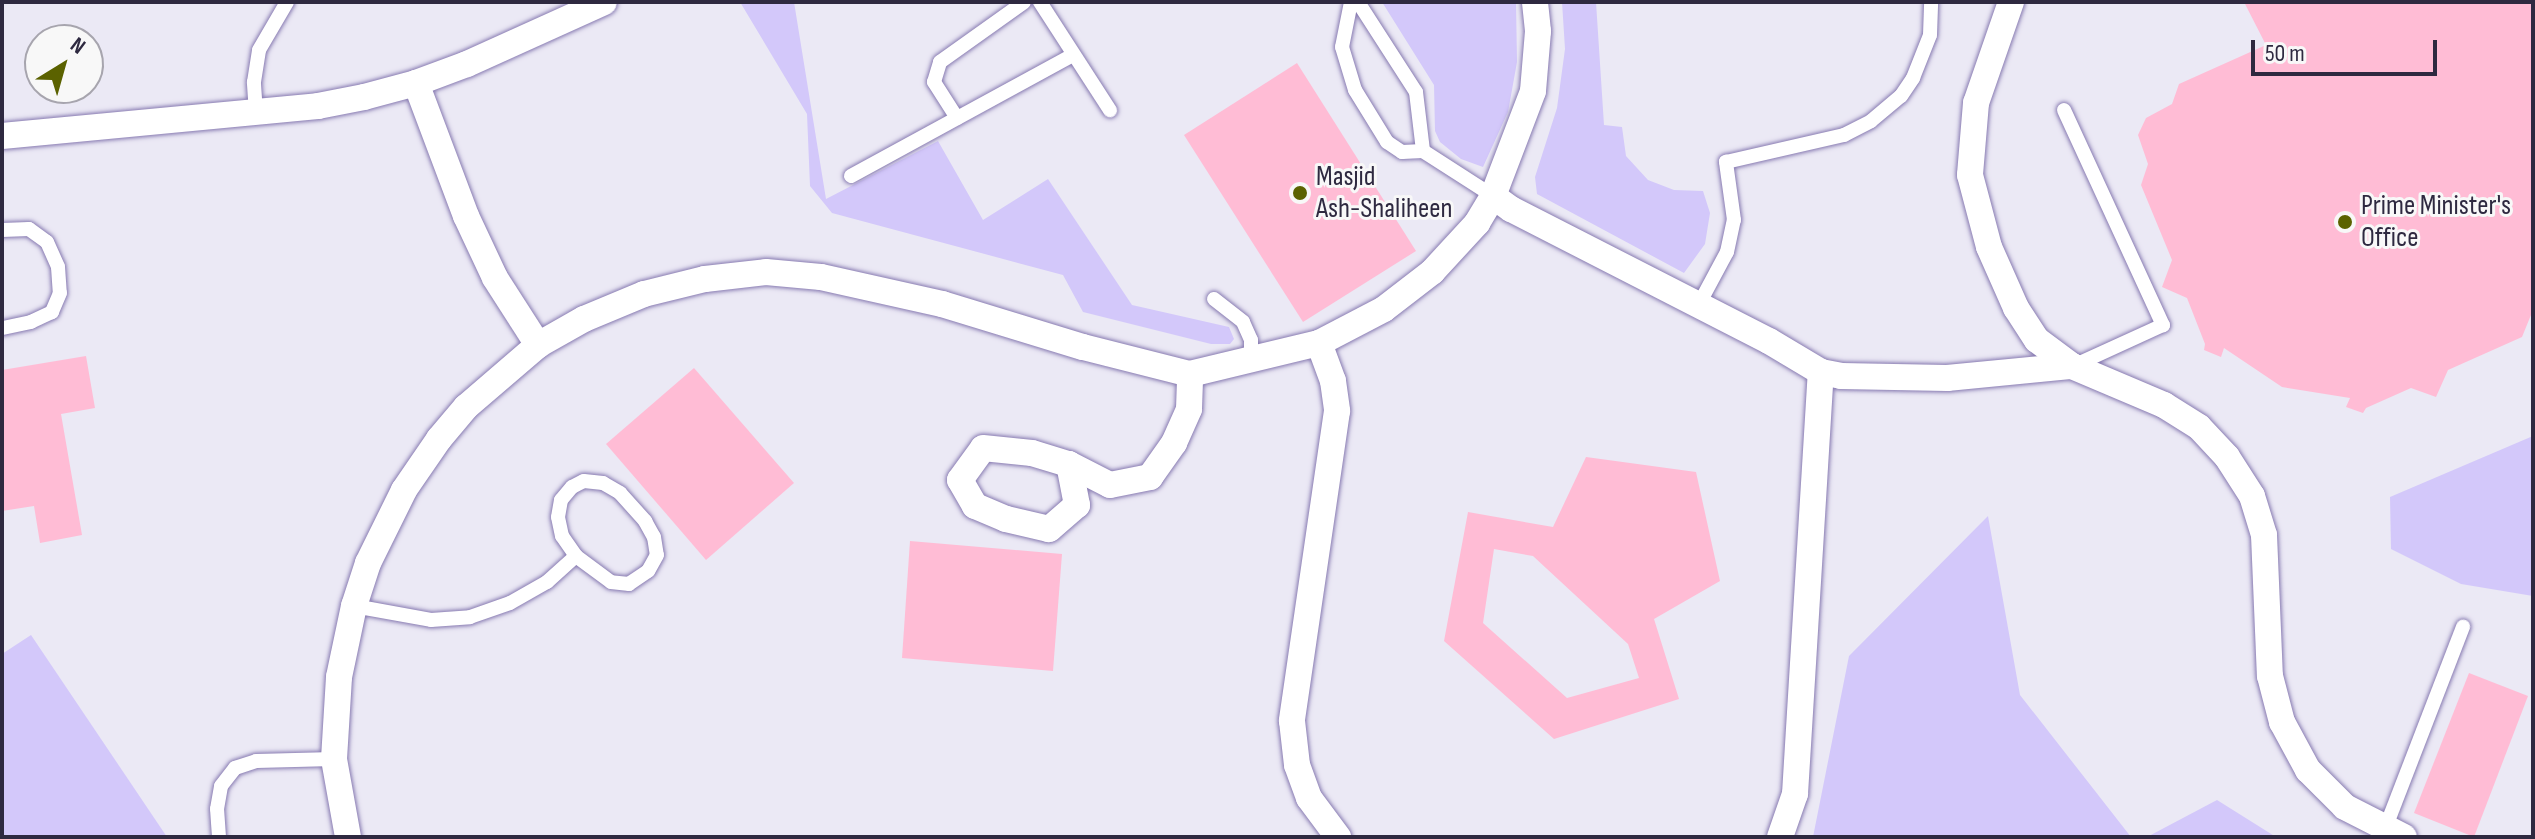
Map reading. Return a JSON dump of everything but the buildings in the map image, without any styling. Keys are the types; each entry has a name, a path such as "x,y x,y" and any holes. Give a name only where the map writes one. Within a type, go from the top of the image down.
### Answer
{"street":[{"path":"2,136 318,106 416,83 604,2"},
{"path":"348,837 334,759 339,677 354,606 368,563 404,490 439,439 466,407 538,345 584,319 644,294 705,279 766,272 821,277 929,301 1190,374 1319,343 1384,309 1432,272 1477,223 1493,196 1533,91 1538,31 1535,2"},
{"path":"2011,2 1976,103 1970,175 1989,247 2016,308 2037,340 2072,366 2164,405 2199,427 2227,457 2252,496 2264,535 2270,676 2282,722 2308,770 2345,807 2395,833"},
{"path":"416,83 466,216 517,316 538,345"},
{"path":"1493,196 1511,209 1821,372 1841,376 1947,378 2072,366"},
{"path":"1319,343 1333,381 1337,411 1292,721 1297,765 1309,798 1338,837"},
{"path":"1780,837 1795,794 1821,372"},
{"path":"1069,464 1110,485 1150,477 1174,443 1189,409 1190,374"}],"lane":[{"path":"256,113 254,82 259,50 287,2"},
{"path":"957,118 934,82 940,62 1024,2"},
{"path":"1040,2 1110,110"},
{"path":"1351,2 1342,47 1355,90 1387,142 1402,152 1423,151 1493,196"},
{"path":"1358,2 1416,92 1423,151"},
{"path":"1698,306 1727,252 1734,220 1726,162 1844,135 1871,121 1901,96 1913,78 1930,35 1931,2"},
{"path":"851,176 1073,55"},
{"path":"2064,110 2163,325 2072,366"},
{"path":"2,230 29,229 47,242 58,267 60,293 52,312 31,322 2,328"},
{"path":"1214,299 1243,322 1251,340 1251,358"},
{"path":"584,481 603,483 620,493 645,521 654,537 657,555 648,571 629,584 611,582 576,556 562,536 558,517 561,500 572,487 584,481"},
{"path":"354,606 431,620 470,617 510,603 547,582 576,556"},
{"path":"2395,833 2463,627"},
{"path":"219,837 217,809 221,786 235,768 256,761 334,759"}],"shaded area":[{"path":"740,2 794,2 826,199 938,141 983,220 1048,179 1132,305 1229,327 1234,339 1230,344 1211,344 1083,312 1063,275 832,213 810,186 807,114"},
{"path":"1382,2 1516,2 1517,62 1508,112 1483,167 1461,159 1440,142 1435,131 1434,85"},
{"path":"1562,2 1596,2 1604,125 1622,127 1626,156 1648,180 1674,190 1703,191 1710,213 1705,244 1684,273 1537,194 1535,177 1557,108 1565,49"},
{"path":"2533,436 2533,596 2461,584 2391,549 2390,497"},
{"path":"1988,516 2020,695 2131,837 1813,837 1849,656"},
{"path":"31,635 167,837 2,837 2,654"},
{"path":"2217,800 2276,837 2147,837"}],"place":[{"name":"Masjid Ash-Shaliheen","path":"1300,193"},
{"name":"Prime Minister's Office","path":"2345,222"}]}
